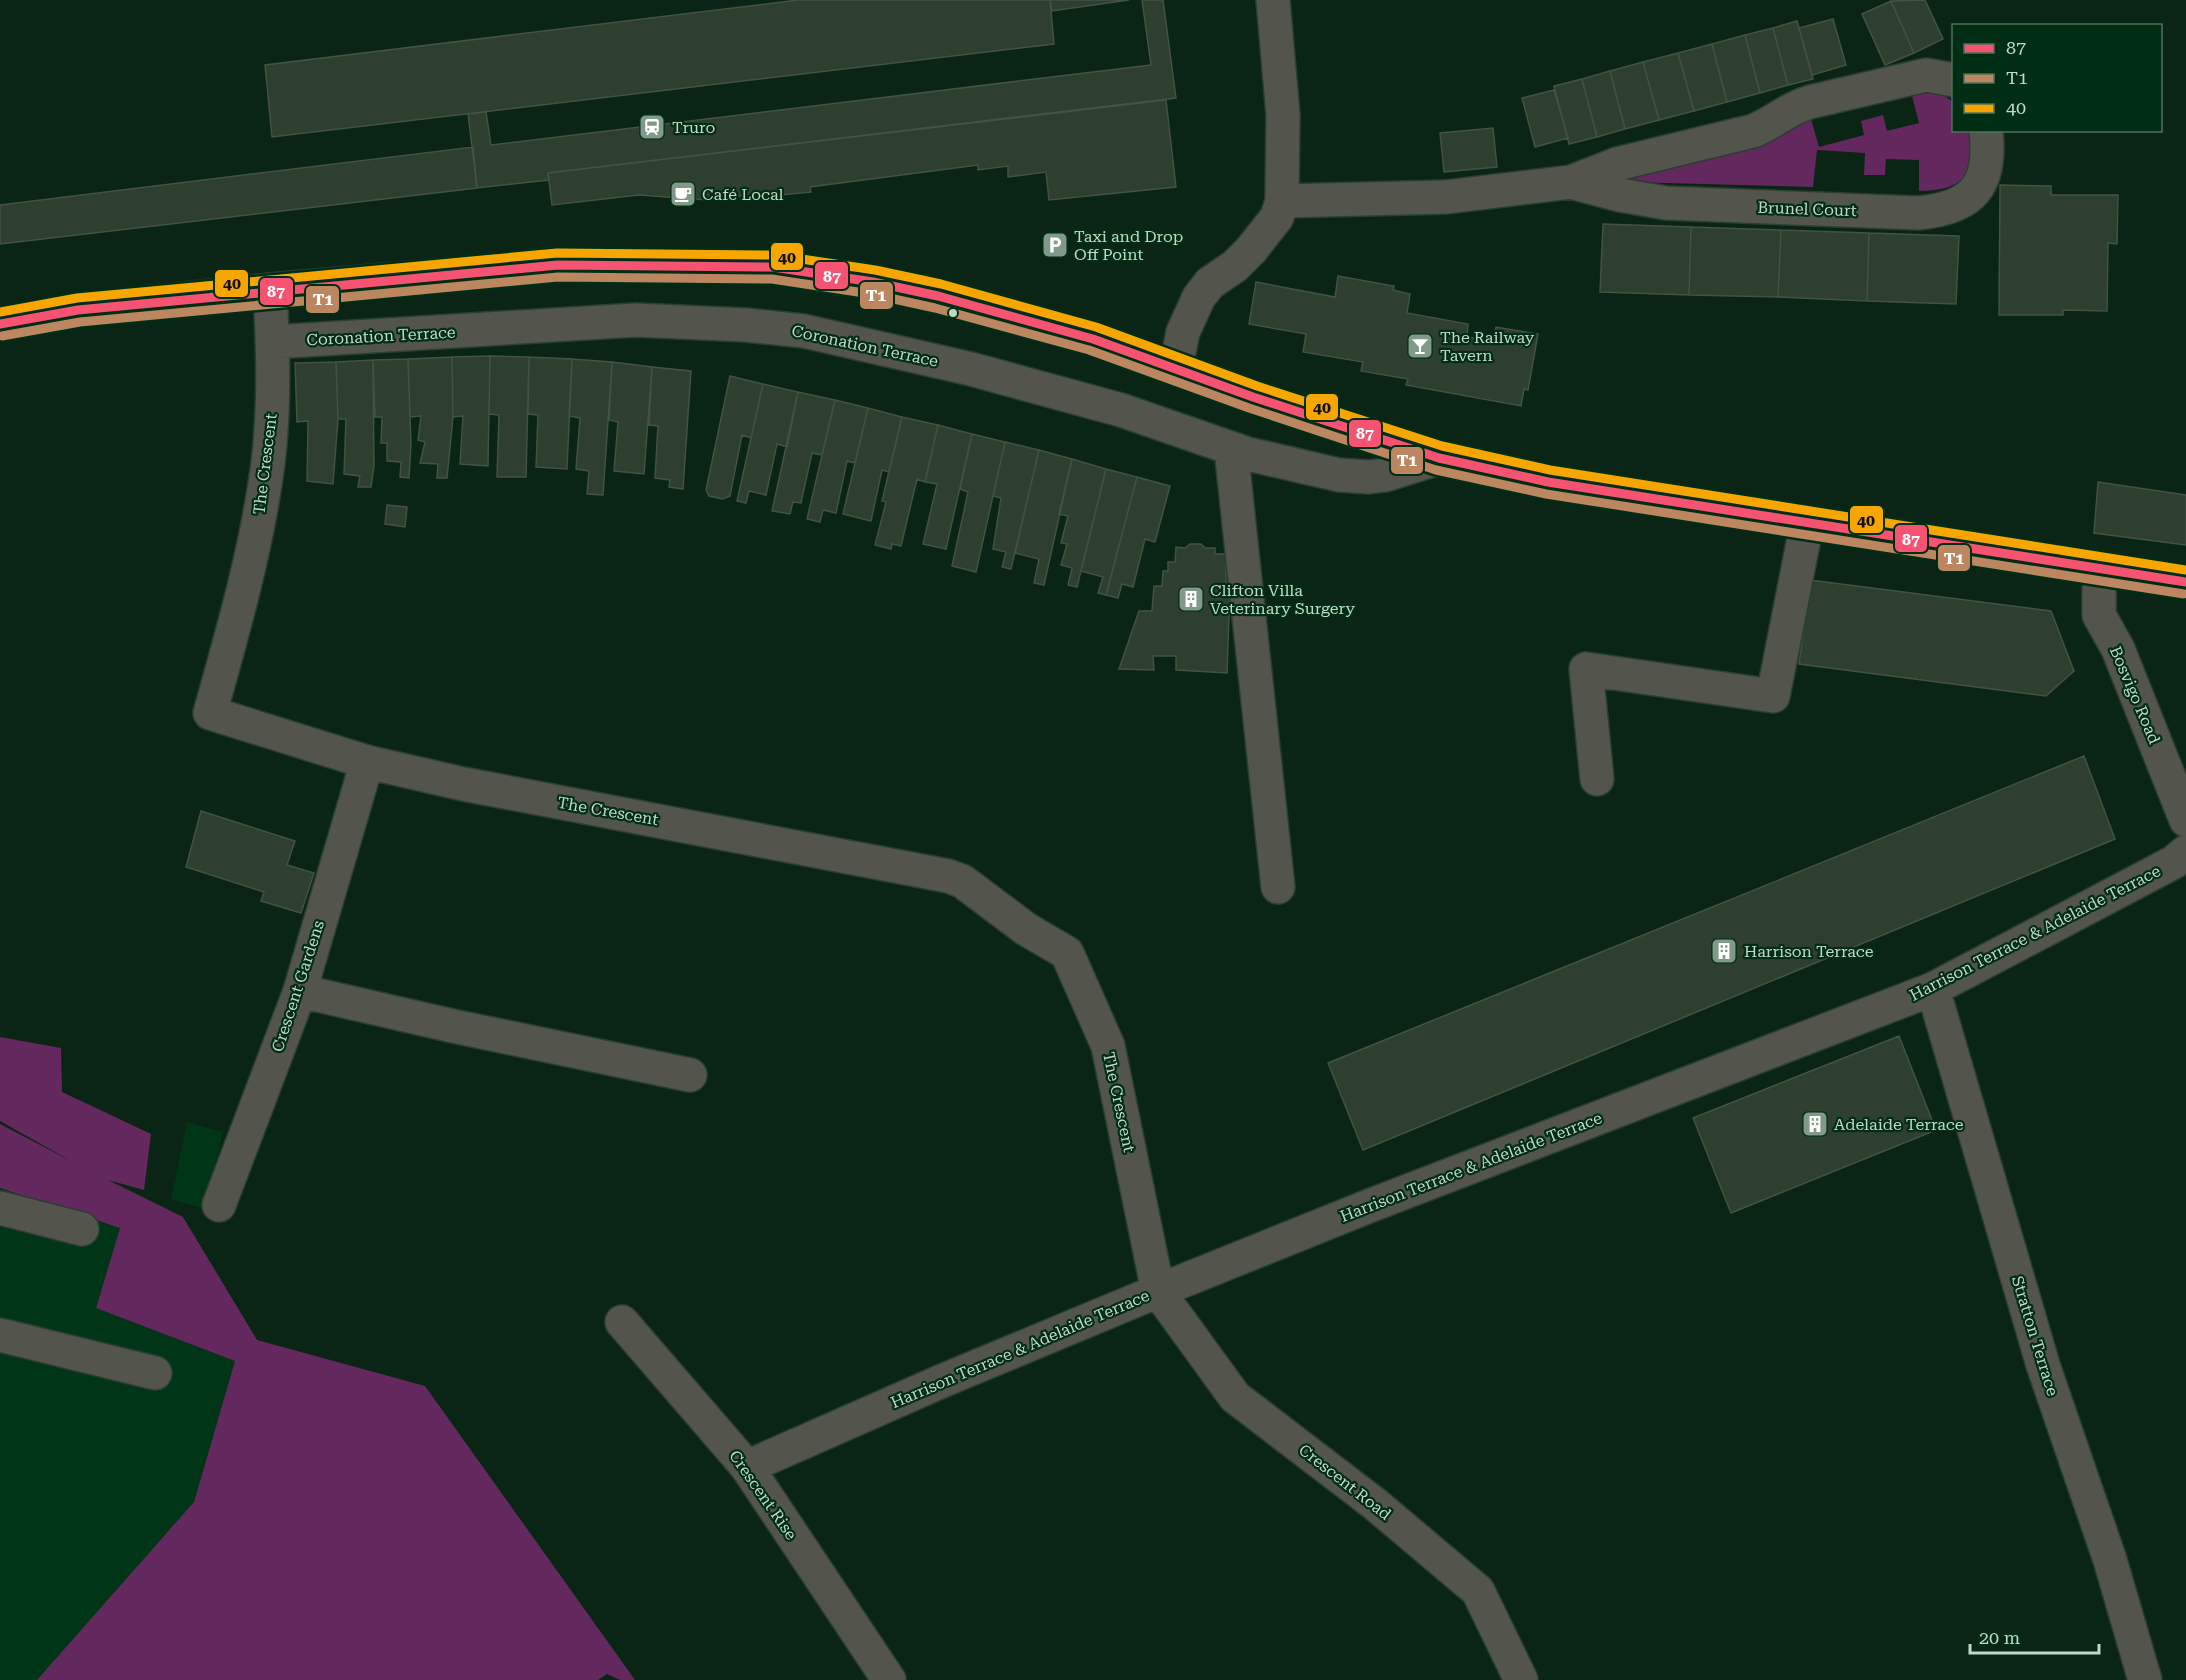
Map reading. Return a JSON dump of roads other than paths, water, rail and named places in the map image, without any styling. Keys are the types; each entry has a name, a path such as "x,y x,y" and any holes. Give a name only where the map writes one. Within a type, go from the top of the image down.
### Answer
{"street":[{"path":"1176,367 1183,332 1199,297 1210,283 1235,266 1251,250 1277,217 1282,201 1283,115 1273,0"},
{"name":"Brunel Court","path":"1282,201 1446,197 1571,182 1617,164 1753,131 1770,124 1793,107 1810,102 1926,75 1952,80"},
{"name":"Brunel Court","path":"1571,182 1620,195 1666,203 1918,213 1943,211 1958,206 1979,187 1987,158 1986,132"},
{"path":"0,324 78,310 270,290 558,265 773,267 862,280 938,296 1093,339 1176,367 1253,397 1439,458 1548,482 2186,582"},
{"name":"The Crescent","path":"270,290 273,401 265,484 232,634 210,713 367,762 464,784 741,835 962,881 1026,929 1067,953 1108,1046 1158,1291"},
{"name":"Coronation Terrace","path":"272,342 636,320 746,324 804,331 1068,395 1151,420 1231,449 1339,475 1369,477 1396,472 1439,458"},
{"path":"1231,449 1278,887"},
{"path":"1598,778 1586,669 1773,696 1807,523"},
{"name":"Bosvigo Road","path":"2103,569 2098,596 2100,615 2118,649 2186,820"},
{"name":"Crescent Gardens","path":"219,1205 300,991 367,762"},
{"name":"Harrison Terrace & Adelaide Terrace","path":"747,1467 942,1381 1158,1291 1369,1206 1933,989 2174,862 2186,852"},
{"name":"Stratton Terrace","path":"1933,989 2043,1365 2110,1560 2145,1680"},
{"path":"300,991 453,1026 690,1075"},
{"path":"0,1208 82,1229"},
{"name":"Crescent Road","path":"1158,1291 1235,1397 1375,1504 1478,1591 1521,1680"},
{"name":"Crescent Rise","path":"622,1322 747,1467 889,1680"},
{"path":"0,1335 155,1373"}],"place":[{"name":"Truro","path":"652,127"},
{"name":"Café Local","path":"683,194"},
{"name":"Taxi and Drop Off Point","path":"1055,245"},
{"name":"The Railway Tavern","path":"1420,346"},
{"name":"Clifton Villa Veterinary Surgery","path":"1191,599"},
{"name":"Harrison Terrace","path":"1724,951"},
{"name":"Adelaide Terrace","path":"1815,1124"}]}
